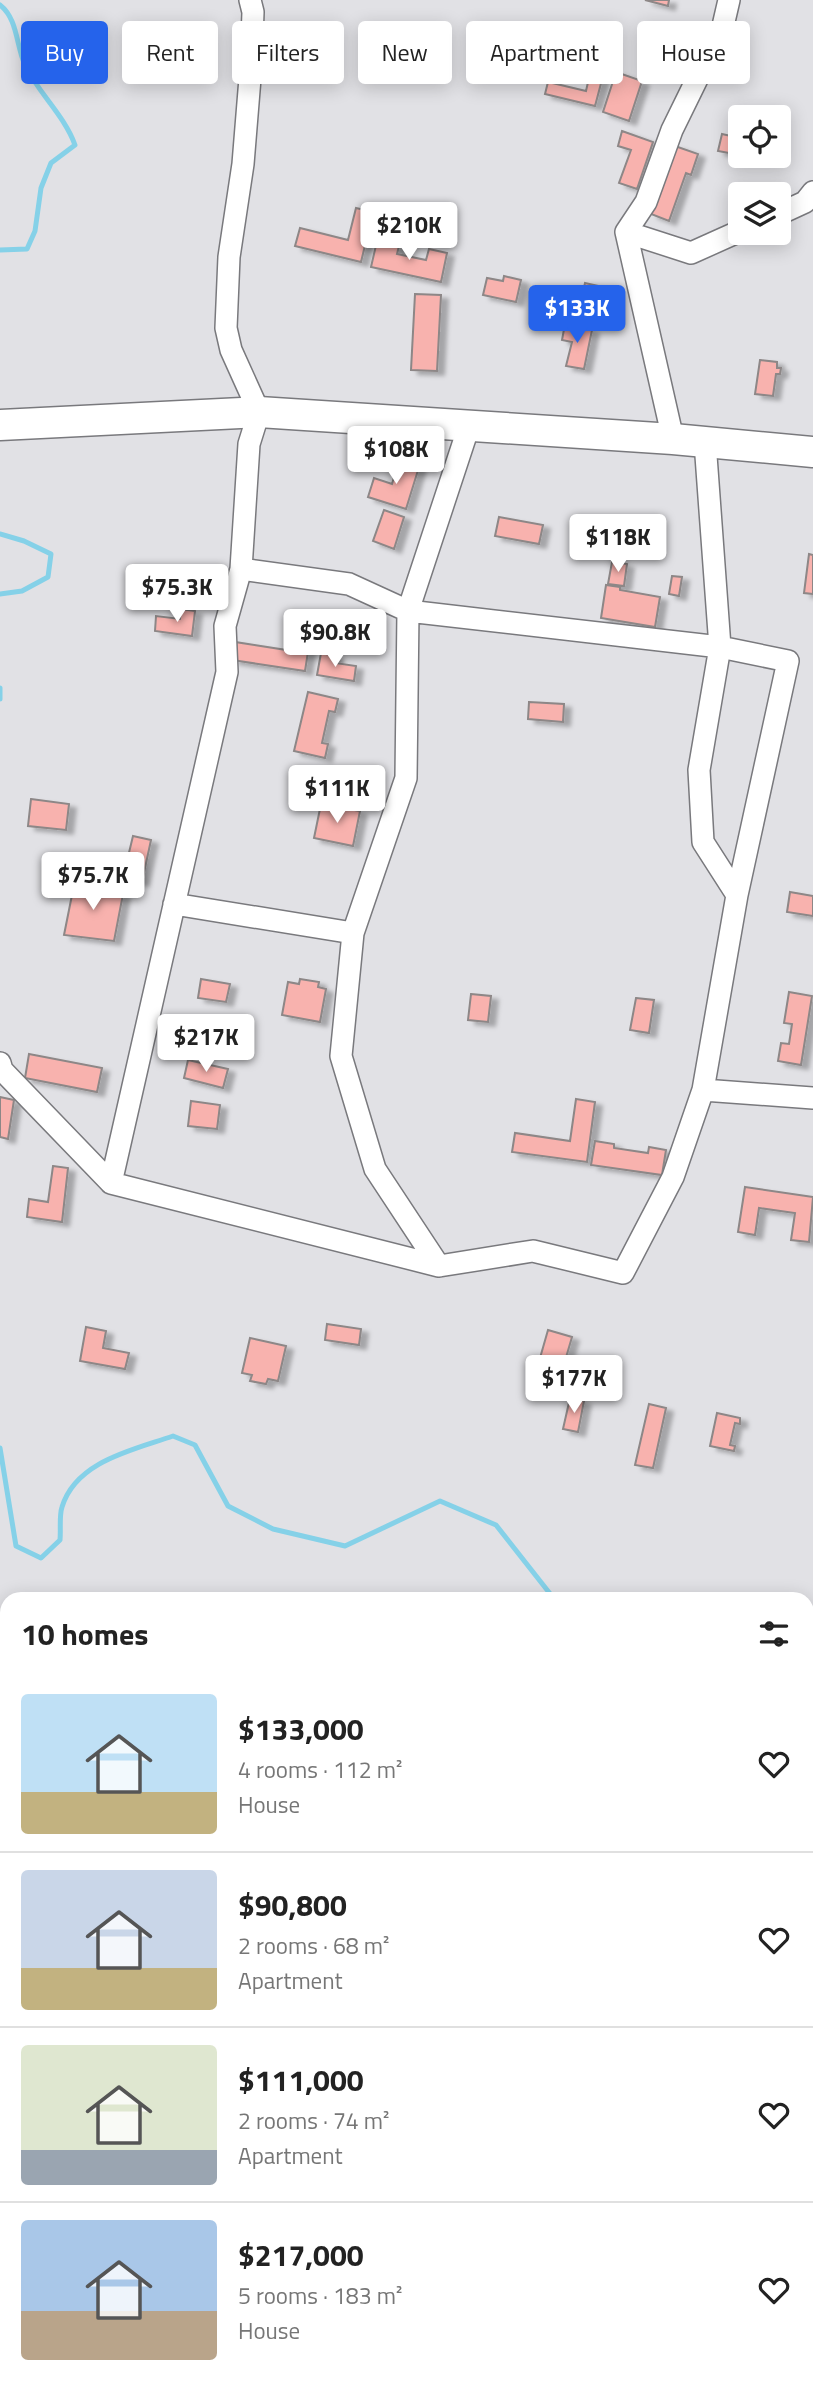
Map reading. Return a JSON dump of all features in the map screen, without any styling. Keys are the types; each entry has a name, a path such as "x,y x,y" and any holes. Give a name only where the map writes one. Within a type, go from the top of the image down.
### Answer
{"street":[{"path":"111,1183 227,672 225,626 242,569 249,443 259,412 231,350 226,328 229,257 243,164 251,66 253,12 250,0"},
{"path":"673,439 626,232 646,202 672,130 723,26 729,0"},
{"path":"791,208 805,202 813,192"},
{"path":"626,232 691,253 728,236"},
{"path":"0,425 259,412 673,439 813,452"},
{"path":"439,1266 375,1169 341,1056 353,933 406,778 408,611 469,426"},
{"path":"705,442 720,647 699,770 700,794 704,842 737,895"},
{"path":"0,1063 2,1070 111,1183 439,1266 533,1251 623,1273 673,1177 704,1090 737,895 788,661 720,647 408,611 349,584 242,569"},
{"path":"174,904 353,933"},
{"path":"704,1090 813,1098"}],"building":[{"path":"645,0 669,0 668,6"},
{"path":"623,74 637,79 637,84 641,84 629,121 603,112 612,84 623,84"},
{"path":"548,84 586,91 588,84 601,84 595,106 545,94"},
{"path":"622,131 653,142 637,189 619,183 631,150 618,146"},
{"path":"722,134 728,135 728,153 718,151"},
{"path":"675,146 698,154 691,175 686,173 669,221 651,214"},
{"path":"356,208 373,212 361,262 295,246 300,228 348,240"},
{"path":"377,241 399,246 397,254 426,260 429,249 447,253 441,282 371,267"},
{"path":"504,276 521,280 516,302 483,295 487,278 503,281"},
{"path":"585,283 603,287 596,319 558,311 562,293 582,297"},
{"path":"415,294 441,295 437,371 411,370"},
{"path":"565,324 592,330 584,369 566,366 572,342 562,340"},
{"path":"760,360 777,362 777,368 781,368 780,374 776,374 773,396 755,394"},
{"path":"399,460 419,467 406,509 368,497 374,478 392,484"},
{"path":"384,510 404,517 394,549 373,541"},
{"path":"499,517 543,525 539,544 495,536"},
{"path":"809,554 813,555 813,594 804,593"},
{"path":"612,562 627,564 624,586 608,584"},
{"path":"672,576 682,577 679,596 669,594"},
{"path":"606,585 660,597 655,627 601,618"},
{"path":"181,609 195,611 192,636 155,631 156,616 180,619"},
{"path":"295,637 310,639 305,671 232,660 235,642 293,651"},
{"path":"321,653 336,656 335,663 356,666 354,681 317,675"},
{"path":"308,692 338,699 335,712 329,711 322,743 328,744 325,758 294,751"},
{"path":"529,702 564,704 563,722 528,719"},
{"path":"31,799 69,804 66,830 28,826"},
{"path":"321,804 360,811 353,846 314,838"},
{"path":"133,836 151,840 142,882 96,872 99,855 127,861"},
{"path":"75,880 97,884 95,889 123,894 114,941 64,935"},
{"path":"790,892 813,896 813,916 787,912"},
{"path":"201,979 230,984 226,1002 198,998"},
{"path":"300,979 319,982 318,987 326,989 320,1022 282,1015 288,982 299,984"},
{"path":"789,992 812,996 801,1065 778,1061 781,1043 789,1044 792,1024 784,1023"},
{"path":"471,994 491,996 488,1022 468,1020"},
{"path":"636,998 654,1000 649,1033 630,1030"},
{"path":"29,1054 102,1068 97,1092 25,1078"},
{"path":"188,1060 228,1069 223,1088 184,1078"},
{"path":"0,1097 14,1100 8,1139 0,1137"},
{"path":"576,1099 595,1102 587,1162 512,1152 515,1133 570,1141"},
{"path":"191,1101 220,1105 217,1129 188,1126"},
{"path":"595,1141 614,1144 614,1148 648,1153 649,1147 666,1150 662,1175 591,1165"},
{"path":"53,1166 68,1168 62,1222 27,1217 29,1199 48,1202"},
{"path":"745,1187 813,1197 809,1242 791,1240 795,1213 759,1208 755,1235 738,1232"},
{"path":"327,1324 361,1329 359,1345 325,1340"},
{"path":"86,1327 106,1331 103,1348 129,1353 125,1369 80,1361"},
{"path":"548,1330 572,1337 562,1371 538,1365"},
{"path":"250,1338 286,1346 278,1381 268,1379 266,1384 250,1381 252,1375 242,1373"},
{"path":"570,1398 584,1401 578,1432 563,1429"},
{"path":"649,1404 666,1408 653,1468 635,1465"},
{"path":"717,1413 740,1418 740,1424 735,1423 730,1445 735,1446 734,1451 710,1446"}],"waterway":[{"path":"0,5 13,25 25,65 65,124 75,145 51,163 41,188 35,231 27,249 0,250"},
{"path":"0,534 24,541 51,554 48,577 22,591 0,594"},
{"path":"0,688 0,699"},
{"path":"0,1448 16,1546 41,1558 60,1540 62,1507 69,1491 80,1478 108,1459 173,1436 195,1445 228,1506 273,1529 345,1546 440,1501 496,1525 549,1592"}]}
